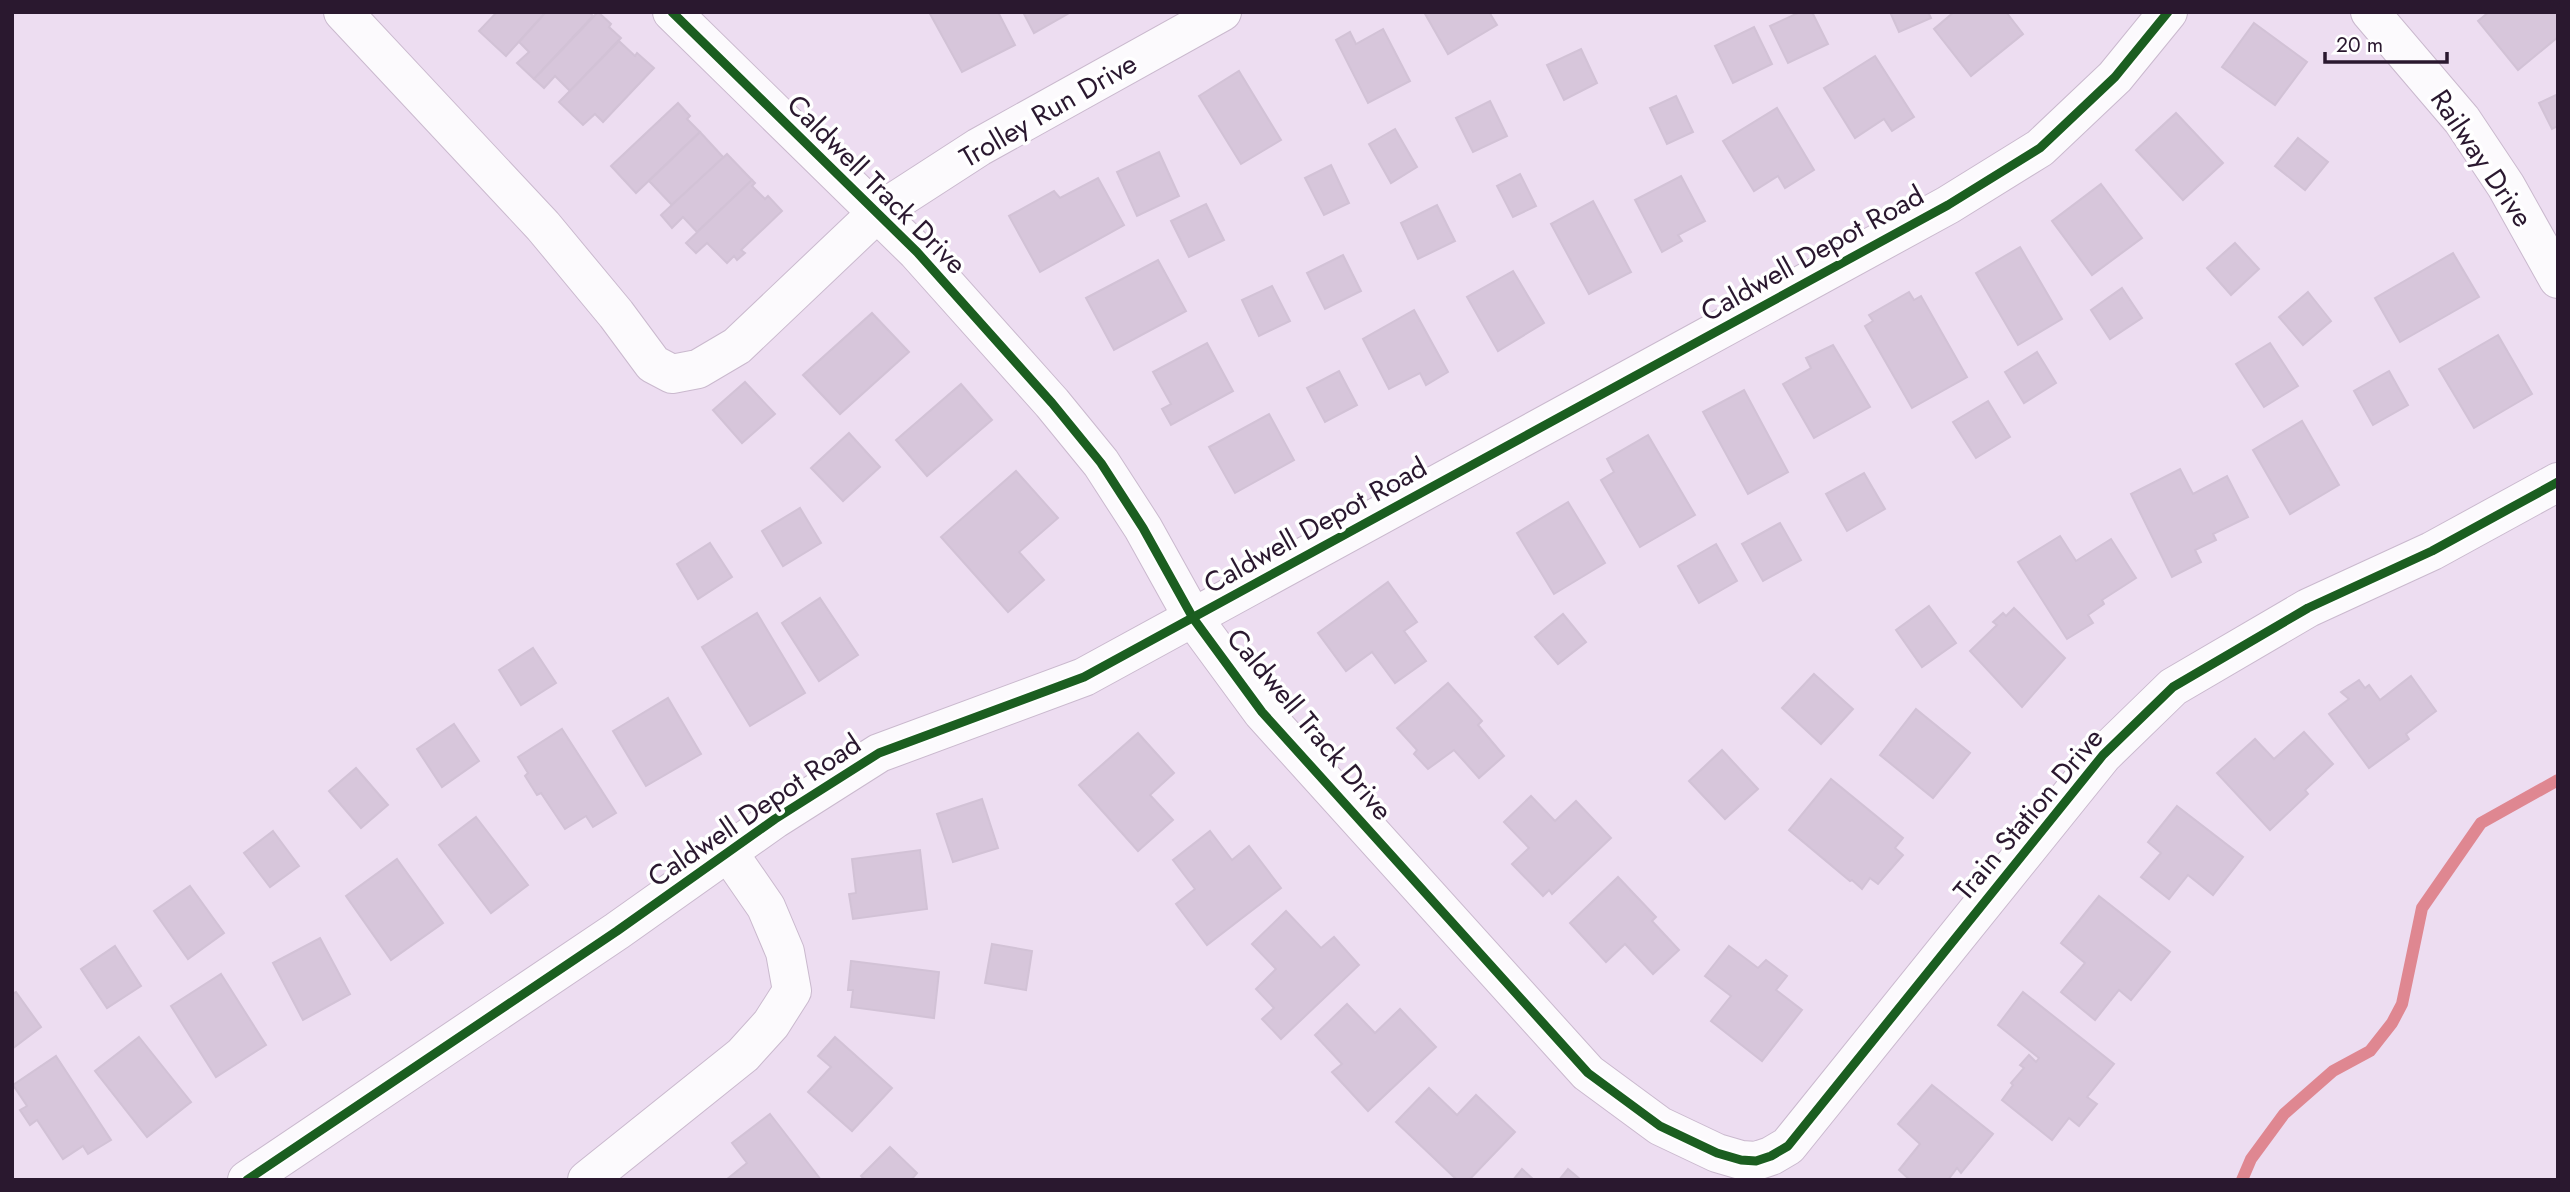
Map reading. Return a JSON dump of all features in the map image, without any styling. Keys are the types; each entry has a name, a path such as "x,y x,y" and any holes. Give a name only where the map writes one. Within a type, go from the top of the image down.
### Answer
{"street":[{"name":"Trolley Run Drive","path":"343,12 543,226 616,314 653,364 672,374 698,369 737,346 877,213 979,147 1222,12"},
{"name":"Caldwell Track Drive","path":"672,12 916,252 1052,403 1101,463 1143,528 1193,618 1262,712 1588,1073 1660,1126 1717,1153 1741,1160"},
{"name":"Caldwell Depot Road","path":"247,1180 878,752 1084,677 1936,212 2040,148 2115,77 2168,12"},
{"name":"Railway Drive","path":"2370,12 2462,120 2506,186 2558,279"},
{"name":"Train Station Drive","path":"1741,1160 1756,1161 1788,1146 2103,755 2174,687 2308,608 2432,551 2558,482"},
{"path":"587,1180 743,1055 771,1024 792,991 785,952 766,907 728,852"}],"building":[{"path":"497,12 546,12 506,56 479,31"},
{"path":"546,12 589,12 593,16 534,79 517,63 529,52 519,42"},
{"path":"598,12 621,38 570,91 555,76 544,88 534,79"},
{"path":"929,12 998,12 1015,45 962,72"},
{"path":"1023,12 1071,12 1034,33"},
{"path":"1424,12 1489,12 1497,25 1448,54"},
{"path":"1800,12 1812,12 1828,44 1788,63 1770,26"},
{"path":"1890,12 1928,12 1931,18 1899,32"},
{"path":"1954,12 2006,12 2023,34 1971,76 1934,29"},
{"path":"2489,12 2558,12 2558,37 2518,70 2478,21"},
{"path":"2254,23 2307,62 2275,105 2222,67"},
{"path":"1754,27 1772,64 1733,83 1715,46"},
{"path":"1383,29 1410,81 1368,103 1336,40 1350,32 1356,44"},
{"path":"619,41 635,56 637,53 654,68 603,122 595,114 583,125 559,102"},
{"path":"1581,49 1597,83 1564,100 1547,65"},
{"path":"1875,56 1914,117 1892,131 1884,119 1855,138 1824,88"},
{"path":"1239,71 1281,140 1241,164 1199,96"},
{"path":"2558,94 2558,126 2552,129 2539,103"},
{"path":"1676,96 1693,132 1667,144 1650,108"},
{"path":"1490,101 1507,136 1473,152 1456,118"},
{"path":"678,103 690,116 687,119 700,132 636,193 611,166"},
{"path":"1777,108 1814,170 1785,188 1778,176 1754,191 1723,141"},
{"path":"2176,113 2223,163 2183,200 2136,150"},
{"path":"1395,129 1417,167 1391,183 1369,144"},
{"path":"700,132 724,158 672,205 649,181"},
{"path":"2298,138 2328,162 2305,190 2275,166"},
{"path":"1159,152 1179,196 1137,216 1117,172"},
{"path":"727,154 752,180 697,232 683,217 672,228 661,215"},
{"path":"1331,165 1349,203 1324,215 1305,178"},
{"path":"1520,174 1536,206 1513,217 1497,186"},
{"path":"1681,176 1705,221 1678,235 1682,241 1662,252 1635,200"},
{"path":"1098,178 1124,225 1040,272 1009,216 1054,191 1060,198"},
{"path":"752,180 755,183 752,186 765,199 768,196 782,211 741,250 745,253 737,260 734,256 727,263 707,243 696,253 686,243"},
{"path":"2101,184 2142,238 2092,275 2052,221"},
{"path":"1593,201 1631,272 1589,294 1551,224"},
{"path":"1206,204 1224,240 1189,257 1171,221"},
{"path":"1437,205 1455,241 1418,259 1401,223"},
{"path":"2235,243 2259,269 2231,295 2207,268"},
{"path":"2020,247 2062,319 2018,345 1976,273"},
{"path":"2453,253 2479,297 2400,342 2375,298"},
{"path":"1343,255 1361,291 1325,309 1307,273"},
{"path":"1158,260 1186,311 1114,350 1086,298"},
{"path":"1513,271 1544,323 1498,351 1467,297"},
{"path":"1272,286 1290,321 1259,336 1242,300"},
{"path":"2122,288 2142,318 2110,339 2091,310"},
{"path":"1909,292 1914,300 1921,296 1967,377 1912,408 1865,326 1873,321 1869,315"},
{"path":"2308,292 2331,321 2303,345 2279,317"},
{"path":"1414,310 1448,372 1426,385 1420,373 1389,389 1363,339"},
{"path":"872,313 909,352 840,414 803,375"},
{"path":"2498,335 2532,394 2474,428 2439,369"},
{"path":"1207,343 1233,391 1171,425 1162,409 1171,404 1153,372"},
{"path":"2270,343 2298,386 2264,407 2236,364"},
{"path":"1833,345 1870,407 1814,438 1783,384 1811,368 1806,358"},
{"path":"2037,352 2056,383 2024,403 2005,372"},
{"path":"1339,371 1357,405 1325,422 1307,388"},
{"path":"2389,371 2408,405 2373,425 2354,391"},
{"path":"745,382 775,414 742,443 713,410"},
{"path":"961,384 992,420 927,476 896,440"},
{"path":"1744,390 1788,472 1748,494 1703,412"},
{"path":"1988,401 2010,437 1976,458 1953,422"},
{"path":"1269,414 1294,460 1235,493 1209,447"},
{"path":"2302,421 2339,485 2290,514 2253,450"},
{"path":"849,433 880,467 843,501 811,468"},
{"path":"1648,435 1695,515 1640,547 1601,480 1614,472 1607,459"},
{"path":"2180,469 2193,494 2227,476 2248,517 2213,534 2216,540 2195,550 2201,562 2172,577 2131,494"},
{"path":"1016,471 1058,518 1019,552 1044,580 1008,612 941,537"},
{"path":"1864,473 1885,509 1847,531 1826,494"},
{"path":"1568,502 1605,563 1554,594 1517,533"},
{"path":"800,508 821,543 783,566 762,531"},
{"path":"1780,523 1801,560 1763,581 1742,544"},
{"path":"2060,536 2076,561 2111,539 2136,578 2102,600 2104,604 2088,615 2093,623 2067,639 2018,562"},
{"path":"710,543 732,577 698,599 677,564"},
{"path":"1716,544 1737,581 1699,603 1678,566"},
{"path":"1388,582 1417,622 1404,631 1426,661 1395,683 1372,652 1346,671 1318,633"},
{"path":"820,598 858,655 819,681 782,623"},
{"path":"1929,606 1956,643 1922,667 1896,630"},
{"path":"2014,608 2065,658 2022,707 1970,651 1997,625 1993,622 2003,613 2006,616"},
{"path":"757,613 805,693 750,726 702,647"},
{"path":"1563,614 1586,642 1558,664 1535,637"},
{"path":"533,648 556,683 521,705 499,670"},
{"path":"1814,674 1853,709 1821,744 1782,708"},
{"path":"2411,676 2436,711 2406,734 2409,739 2369,768 2329,714 2349,699 2341,692 2359,680 2365,688 2369,685 2380,700"},
{"path":"1448,683 1482,721 1478,725 1504,756 1479,778 1454,750 1428,769 1414,754 1417,750 1397,728"},
{"path":"668,698 701,754 646,786 613,731"},
{"path":"1916,709 1970,753 1933,798 1880,755"},
{"path":"454,724 479,761 442,787 417,749"},
{"path":"562,729 616,813 593,827 586,816 565,829 541,793 537,795 525,776 528,773 518,757"},
{"path":"2304,732 2333,764 2305,790 2308,794 2270,830 2217,773 2255,739 2274,759"},
{"path":"1138,733 1174,773 1150,795 1173,820 1138,851 1079,785"},
{"path":"1722,750 1758,789 1725,819 1689,781"},
{"path":"356,768 388,805 361,828 329,791"},
{"path":"1831,779 1903,838 1895,848 1903,855 1878,884 1870,878 1862,889 1789,830"},
{"path":"1531,796 1555,821 1576,801 1611,838 1552,894 1549,890 1543,896 1512,864 1529,848 1504,822"},
{"path":"982,799 998,848 953,862 937,814"},
{"path":"2177,806 2243,857 2213,895 2188,875 2169,899 2141,877 2161,853 2148,842"},
{"path":"476,817 528,885 491,913 439,845"},
{"path":"273,831 299,866 270,887 244,853"},
{"path":"1210,831 1232,860 1249,846 1281,888 1207,945 1176,904 1195,889 1173,860"},
{"path":"920,850 927,909 853,919 849,894 856,893 852,859"},
{"path":"397,859 443,923 391,960 346,896"},
{"path":"1618,877 1656,917 1652,921 1679,950 1653,974 1625,944 1606,962 1570,923"},
{"path":"190,886 224,933 188,959 154,911"},
{"path":"2099,896 2170,952 2131,1000 2119,990 2095,1020 2061,992 2085,963 2061,943"},
{"path":"1286,911 1321,948 1334,937 1359,965 1281,1039 1262,1019 1274,1008 1256,989 1276,969 1252,944"},
{"path":"320,938 350,994 303,1020 273,963"},
{"path":"992,944 1032,951 1026,990 985,983"},
{"path":"115,946 141,986 107,1008 81,969"},
{"path":"1729,946 1758,968 1766,960 1787,976 1776,990 1802,1010 1762,1061 1711,1021 1731,996 1705,976"},
{"path":"851,961 939,972 934,1018 851,1007 853,990 848,990"},
{"path":"221,974 266,1045 216,1077 171,1006"},
{"path":"16,992 41,1027 12,1049 12,994"},
{"path":"2023,992 2114,1064 2087,1097 2097,1104 2079,1126 2069,1118 2052,1140 2002,1100 2013,1085 2011,1083 2024,1068 2020,1065 2029,1055 2036,1062 2039,1058 1998,1025"},
{"path":"1347,1004 1375,1033 1400,1009 1436,1047 1368,1111 1332,1072 1342,1064 1315,1035"},
{"path":"139,1037 191,1102 147,1137 95,1071"},
{"path":"835,1037 892,1088 852,1131 808,1092 831,1067 818,1056"},
{"path":"56,1056 111,1140 88,1154 83,1146 63,1159 37,1120 30,1125 20,1110 27,1106 13,1085"},
{"path":"1932,1085 1993,1134 1961,1173 1957,1168 1948,1180 1910,1180 1899,1170 1920,1144 1898,1124"},
{"path":"1429,1088 1457,1115 1476,1095 1515,1132 1469,1180 1457,1180 1396,1122"},
{"path":"770,1114 821,1180 726,1180 747,1163 732,1143"},
{"path":"890,1147 917,1173 911,1180 865,1180 861,1176"},
{"path":"1522,1169 1534,1180 1513,1180"},
{"path":"1568,1169 1581,1180 1559,1180"}],"waterway":[{"path":"2242,1180 2251,1159 2284,1114 2333,1071 2370,1051 2392,1023 2402,1004 2422,908 2481,823 2558,780"}],"cycle path":[{"path":"672,12 917,252 1052,403 1101,463 1143,528 1193,618 1262,712 1588,1073 1660,1126 1717,1153 1741,1160 1756,1161 1788,1146 2103,755 2173,687 2308,608 2432,551 2558,482"},
{"path":"247,1180 617,931 775,819 879,753 1084,677 1948,205 2040,148 2115,77 2168,12"}]}
